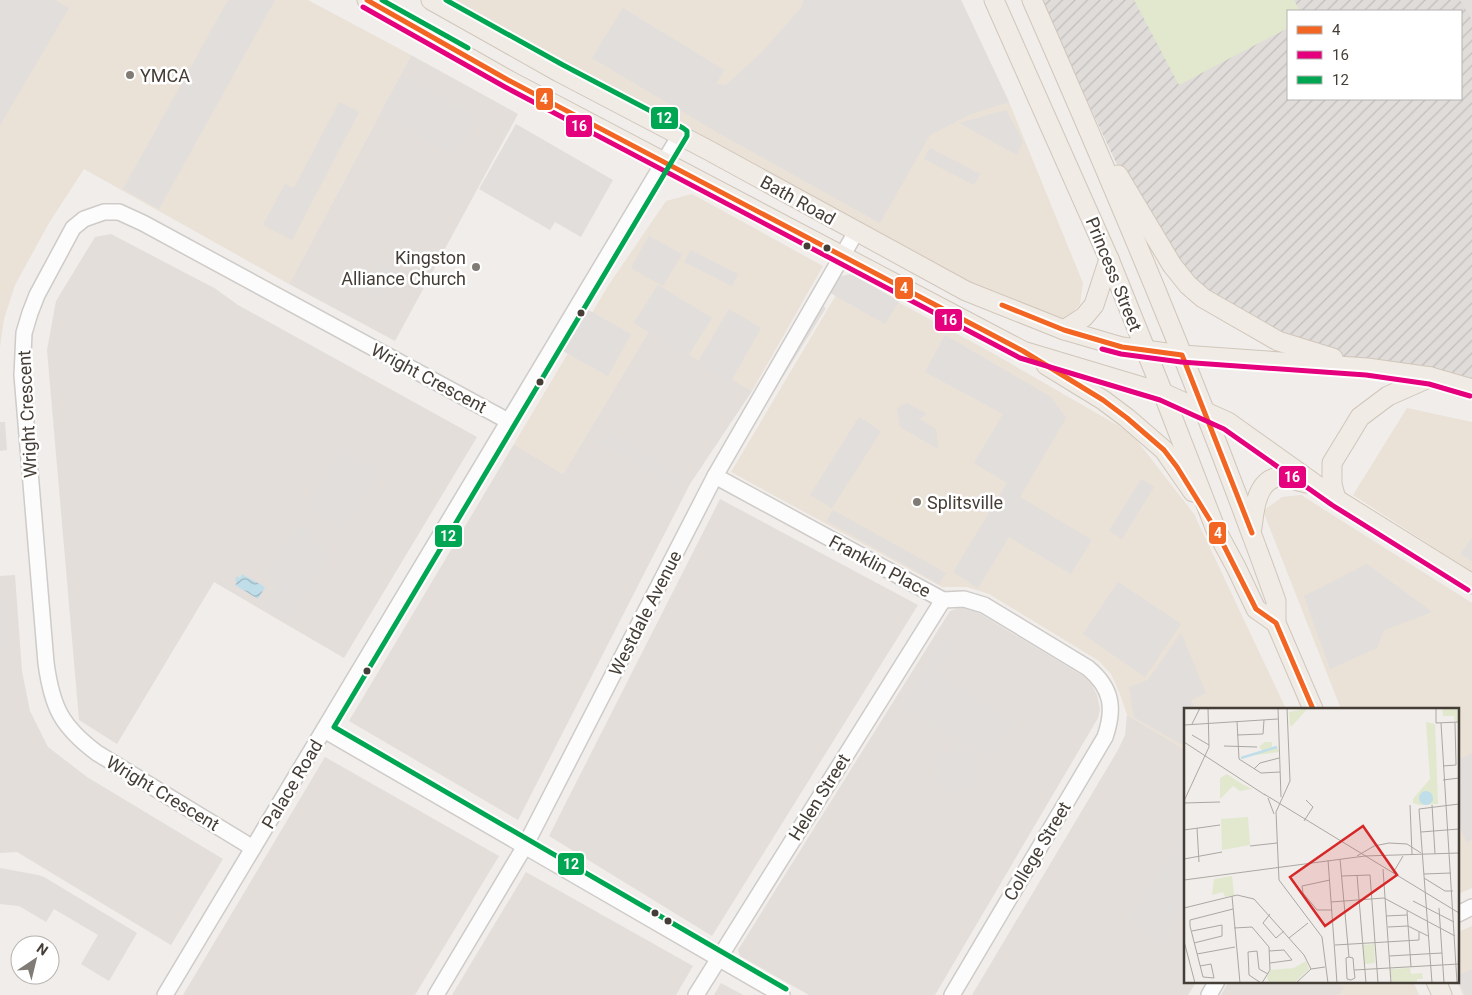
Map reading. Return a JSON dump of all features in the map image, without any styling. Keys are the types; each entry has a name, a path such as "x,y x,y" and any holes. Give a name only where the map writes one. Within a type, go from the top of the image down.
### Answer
{"main road":[{"name":"Bath Road","path":"367,0 508,80 1023,351 1164,393 1228,422 1316,486"},
{"name":"Bath Road","path":"431,0 559,72 680,135 966,291 1064,330 1122,347 1182,355 1367,368"},
{"name":"Princess Street","path":"994,0 1109,259 1164,393 1216,530 1256,608 1276,623"},
{"name":"Princess Street","path":"1032,0 1083,115 1205,411 1276,601 1276,623 1313,708"},
{"path":"1083,115 1172,266 1195,292 1203,298 1278,341 1367,368 1431,377 1472,389"},
{"path":"1064,330 1084,317 1094,305 1109,259"},
{"path":"1023,351 1103,400 1164,450 1177,467 1216,530"},
{"path":"1336,499 1332,484 1332,463 1360,417 1388,396 1431,377"},
{"path":"1251,532 1254,505 1266,483 1276,477 1283,477 1316,486 1472,584"},
{"path":"1436,982 1442,995"}],"street":[{"name":"Palace Road","path":"165,995 680,135"},
{"name":"Wright Crescent","path":"253,848 97,753 78,739 63,720 52,697 46,663 23,384 24,333 37,295 73,228 84,219 104,212 119,212 143,223 508,421"},
{"name":"Westdale Avenue","path":"436,995 525,846 715,476 856,232"},
{"name":"Franklin Place","path":"715,476 943,600 964,599 984,604 1088,668 1103,684 1110,704"},
{"name":"Helen Street","path":"696,995 943,600"},
{"name":"College Street","path":"952,995 1105,737 1110,720 1110,704"},
{"path":"324,730 782,995"},
{"path":"1460,913 1472,907"},
{"path":"1209,995 1216,982"}],"shaded area":[{"path":"0,0 55,0 69,8 0,125"},
{"path":"37,0 308,0 411,55 289,284 84,169 49,223 15,285 4,319 0,347 0,73"},
{"path":"228,0 275,0 159,209 123,189"},
{"path":"447,0 961,0 1009,102 1083,283 1080,304 1068,318 1052,319 977,289"},
{"path":"804,0 961,0 1009,102 971,114 930,135 880,223 715,131 592,58 623,8 724,70 716,84 726,85 762,52 801,8"},
{"path":"1040,0 1472,0 1472,387 1425,372 1322,353 1265,335 1181,276 1133,199"},
{"path":"1460,0 1472,0 1472,20"},
{"path":"411,55 518,114 395,341 289,284"},
{"path":"401,75 476,117 454,155 380,114"},
{"path":"339,102 359,112 292,240 263,225 285,184 294,188"},
{"path":"1006,110 1023,142 1017,155 959,123"},
{"path":"516,124 613,180 581,237 555,222 550,230 479,189"},
{"path":"930,148 980,174 974,185 924,159"},
{"path":"692,194 823,266 752,391 649,331 563,474 514,444 608,286 666,201"},
{"path":"111,234 216,289 238,305 477,437 344,658 214,582 117,744 79,720 47,350 56,301 95,237"},
{"path":"649,236 682,254 663,286 631,268"},
{"path":"691,250 738,274 732,286 684,262"},
{"path":"385,262 399,273 378,300 364,289"},
{"path":"851,274 899,301 885,324 827,291 836,277"},
{"path":"848,275 994,354 1131,433 1194,514 1286,708 1184,708 1184,749 1127,715 1111,674 1099,661 989,594 967,587 942,587 731,472"},
{"path":"658,285 712,318 688,356 634,323"},
{"path":"817,303 826,308 730,462"},
{"path":"585,308 631,334 608,376 561,350"},
{"path":"729,309 761,328 731,381 698,362"},
{"path":"649,331 752,391 690,484 518,820 349,721 514,444 563,474"},
{"path":"945,335 1051,397 1066,418 1020,497 1092,540 1071,574 1009,537 978,588 953,572 1007,483 974,463 1003,414 925,372"},
{"path":"907,403 927,414 919,419 936,429 938,449 900,427 897,408"},
{"path":"1407,408 1472,422 1472,572 1353,495"},
{"path":"859,417 881,431 832,508 810,495"},
{"path":"0,422 5,422 7,450 0,451"},
{"path":"611,433 684,479 673,486 597,441"},
{"path":"344,448 380,470 344,530 307,508"},
{"path":"1141,479 1154,487 1122,539 1109,531"},
{"path":"1301,495 1472,603 1472,888 1460,893 1460,708 1341,708 1263,511 1282,497"},
{"path":"720,499 918,605 712,936 549,836"},
{"path":"833,510 946,573 939,584 827,521"},
{"path":"298,523 317,535 313,542 330,552 288,622 263,607 278,584 265,577"},
{"path":"1472,538 1472,561 1461,554"},
{"path":"1367,564 1432,612 1384,630 1377,648 1330,669 1304,596"},
{"path":"15,575 22,671 30,711 48,747 87,777 223,859 171,945 17,852 0,853 0,576"},
{"path":"1118,582 1181,624 1145,677 1083,634"},
{"path":"8,597 12,648 0,648 0,598"},
{"path":"965,608 979,613 1083,676 1092,685 1097,695 1100,709 1098,718 935,995 809,995 740,956 738,950 950,611"},
{"path":"1181,633 1206,693 1191,700 1194,708 1184,708 1184,746 1134,717 1129,687 1148,680"},
{"path":"946,636 955,642 936,673 1014,723 990,761 902,705"},
{"path":"1127,715 1184,749 1184,982 1196,982 1188,995 972,995 1118,750 1125,735"},
{"path":"958,746 980,760 973,772 979,775 971,788 965,784 957,796 935,782 942,771 931,764 940,750 951,757"},
{"path":"1472,753 1472,840 1467,843 1460,829 1460,759"},
{"path":"325,757 499,856 415,995 183,995"},
{"path":"1184,831 1184,907 1162,942 1129,921"},
{"path":"0,868 44,877 137,933 109,981 81,964 98,935 54,909 46,922 19,906 0,904"},
{"path":"526,872 693,966 676,995 452,995"},
{"path":"1472,926 1472,995 1463,995 1457,982 1460,982 1460,931"},
{"path":"1472,969 1472,995 1465,995 1459,982 1460,974"},
{"path":"1228,982 1336,982 1345,988 1339,995 1221,995"},
{"path":"1335,982 1413,982 1419,995 1339,995 1344,988"},
{"path":"721,983 743,995 714,995"}],"green space":[{"path":"1134,0 1294,0 1299,10 1287,10 1287,29 1179,85"}],"water":[{"path":"242,574 265,587 258,599 235,585 237,576 240,578"}],"transit line":[{"name":"4","path":"367,0 508,80 1023,351 1103,400 1164,450 1177,467 1216,530 1256,609 1276,623 1313,708"},
{"name":"12","path":"382,0 468,48"},
{"name":"12","path":"446,0 563,65 683,128 687,131 687,136 334,727 786,989"},
{"name":"16","path":"363,7 505,87 1020,358 1160,400 1224,429 1332,505 1468,590"},
{"name":"4","path":"1002,305 1064,330 1122,347 1182,355 1252,533"},
{"name":"16","path":"1102,349 1121,354 1181,362 1366,375 1429,384 1470,396"}],"place":[{"name":"YMCA","path":"130,75"},
{"name":"Kingston Alliance Church","path":"476,267"},
{"name":"Splitsville","path":"917,502"}]}
